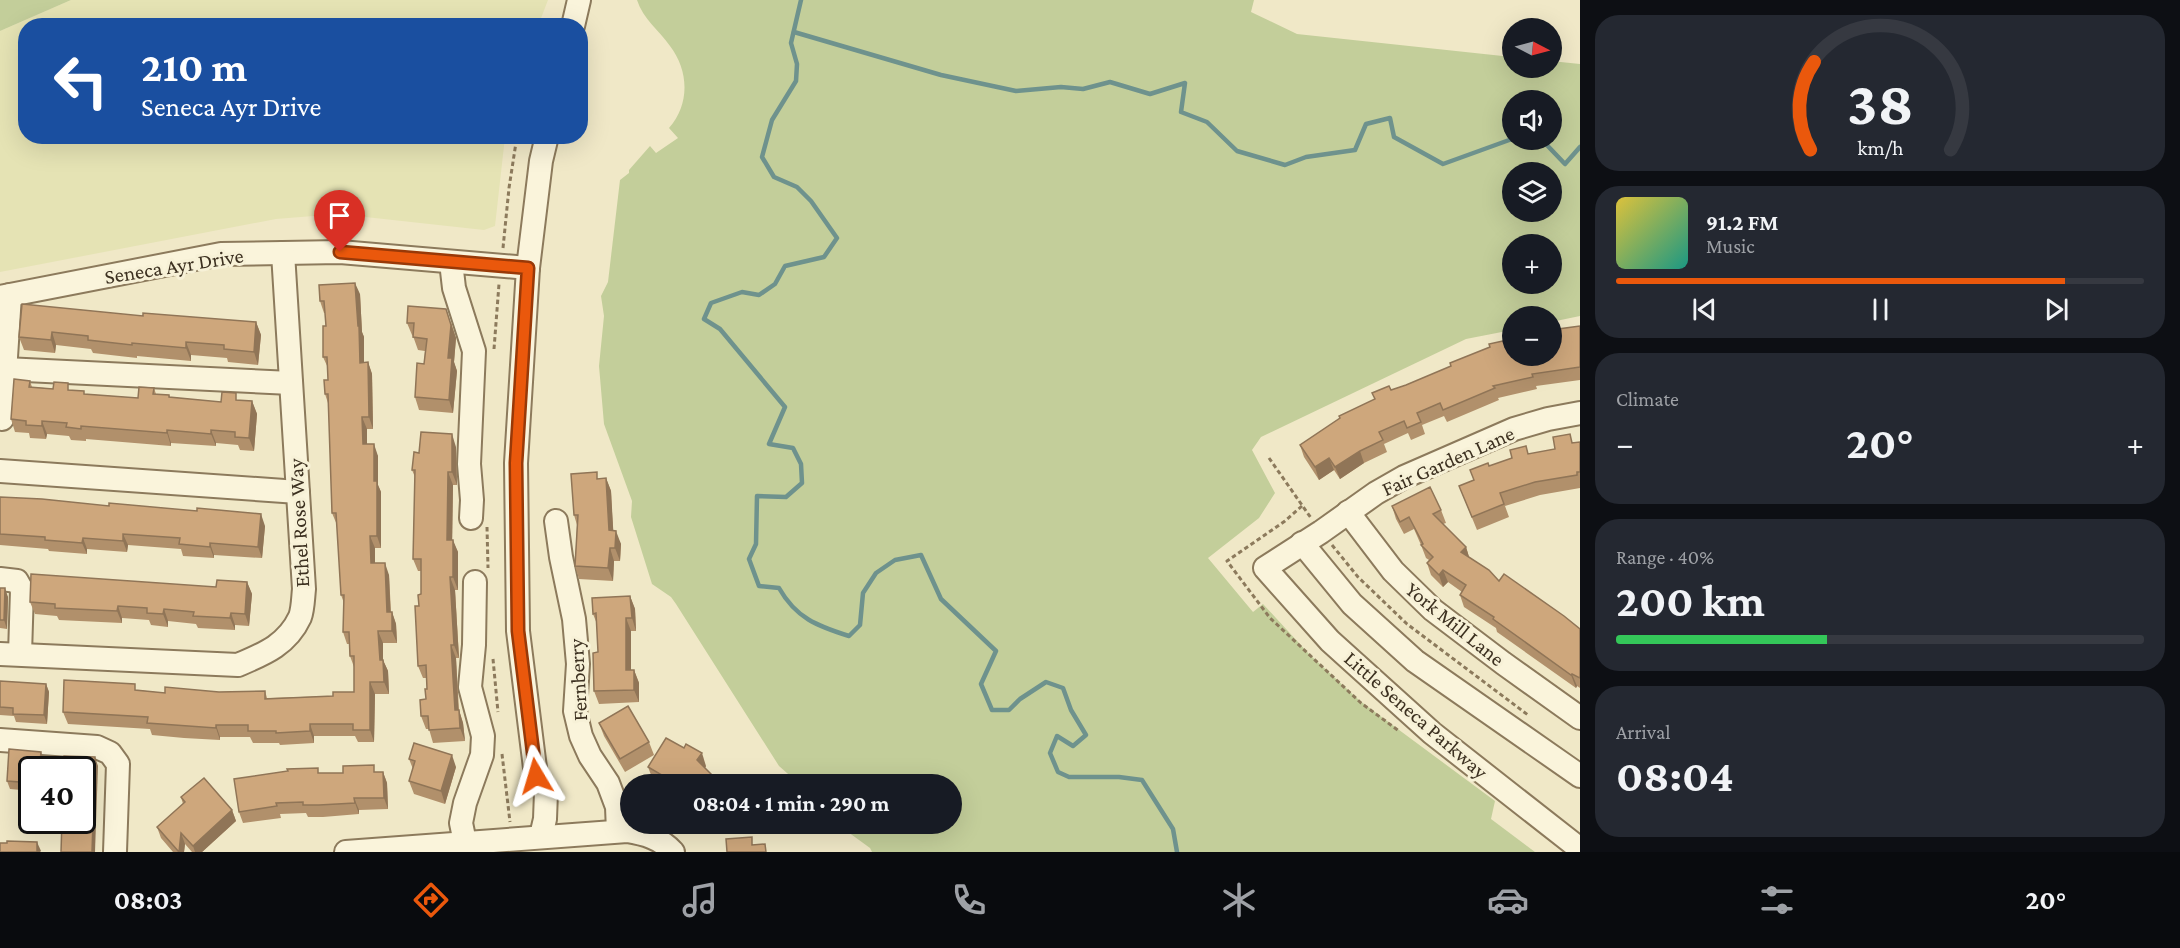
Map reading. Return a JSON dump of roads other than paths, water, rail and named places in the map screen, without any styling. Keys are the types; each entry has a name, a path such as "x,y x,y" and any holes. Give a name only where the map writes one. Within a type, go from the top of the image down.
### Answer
{"street":[{"path":"575,18 579,0"},
{"path":"542,844 546,792 536,776 518,631 516,463 528,268 545,144"},
{"name":"Seneca Ayr Drive","path":"5,296 221,254 340,252 528,268"},
{"name":"Ethel Rose Way","path":"10,654 238,665 272,651 292,631 301,615 304,589 283,253"},
{"path":"451,262 454,288 474,351 469,464 471,518"},
{"path":"2,419 5,296"},
{"path":"5,369 291,383"},
{"name":"Fair Garden Lane","path":"1265,568 1404,477 1514,429 1580,413"},
{"path":"0,471 298,492"},
{"name":"York Mill Lane","path":"1348,512 1393,571 1433,610 1580,718"},
{"name":"Fernberry","path":"556,521 574,619 578,664 575,711 581,736 590,756 608,783 617,807 618,831"},
{"name":"Little Seneca Parkway","path":"1302,543 1352,604 1415,661 1580,776"},
{"name":"Little Seneca Parkway","path":"1265,568 1330,641 1432,733 1580,849"},
{"path":"0,579 17,581 22,590 10,654"},
{"path":"466,847 462,823 465,803 482,755 483,736 470,687 474,645 475,582"},
{"path":"0,740 97,747 110,753 118,764 115,852"},
{"path":"346,852 542,844 618,831 648,834 667,845 673,852"}],"waterway":[{"path":"801,0 791,43 797,64 796,81 772,120 762,157 774,177 797,187 811,201 837,238 824,257 785,266 775,284 759,295 742,292 711,303 704,319 720,329 785,407 769,444 793,448 801,464 802,483 786,497 757,496 756,544 749,559 759,586 779,588 793,607 808,620 849,636 860,625 863,593 876,573 895,560 921,555 941,599 996,651 981,684 992,710 1009,710 1020,699 1046,682 1063,688 1071,710 1086,735 1073,746 1057,736 1050,753 1058,772 1069,777 1119,777 1142,780 1173,829 1177,852"},
{"path":"794,32 941,75 1016,91 1061,87 1083,89 1110,82 1150,94 1185,83 1181,112 1207,122 1237,151 1285,165 1306,157 1355,150 1366,124 1390,118 1394,137 1443,164 1502,143"},
{"path":"1552,150 1565,164 1580,147"}]}
